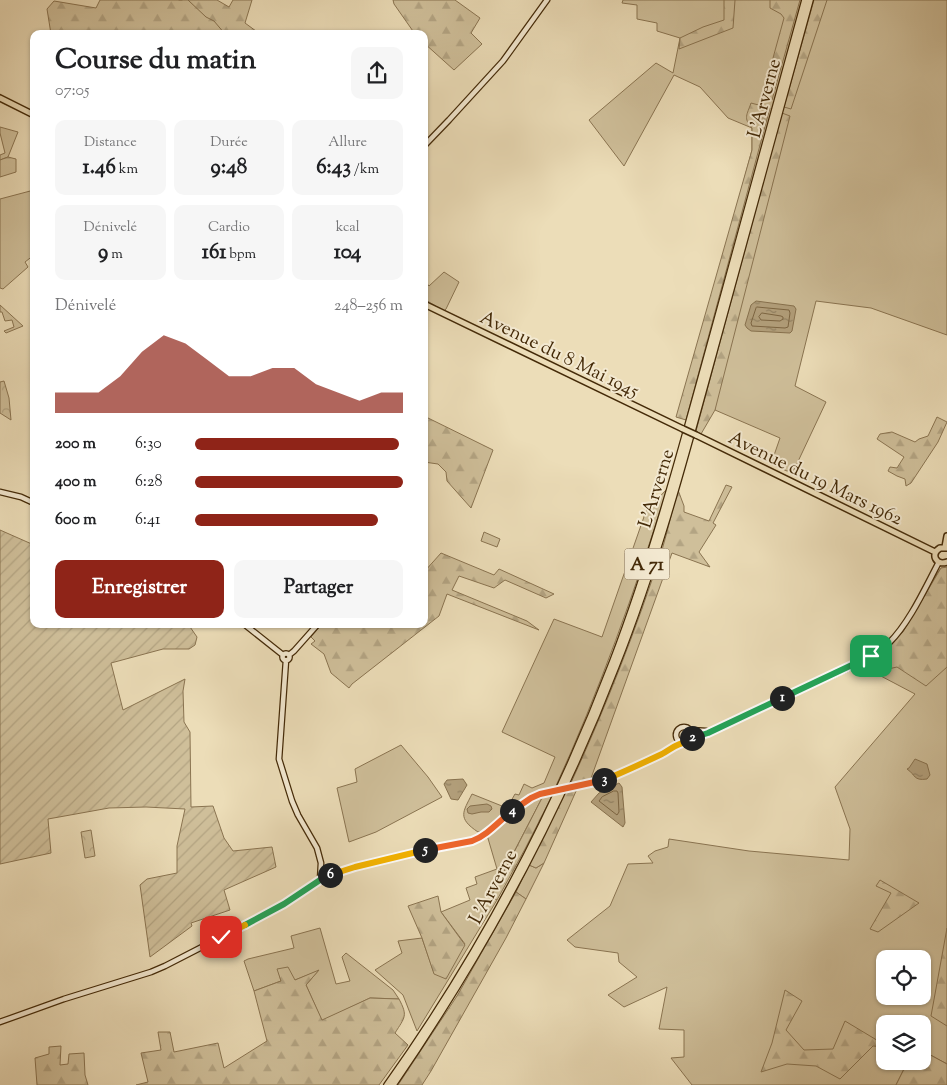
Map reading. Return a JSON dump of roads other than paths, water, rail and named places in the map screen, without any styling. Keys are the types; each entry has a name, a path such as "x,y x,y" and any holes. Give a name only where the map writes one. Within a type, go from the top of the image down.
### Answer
{"highway":[{"name":"L'Arverne","path":"387,1085 458,976 511,884 564,777 612,663 640,587 677,468 805,0"},
{"name":"L'Arverne","path":"393,1085 457,987 516,885 566,785 617,664 658,549 810,0"}],"main road":[{"path":"0,98 30,113"},
{"name":"Avenue du 8 Mai 1945","path":"428,306 683,429"},
{"name":"Avenue du 19 Mars 1962","path":"683,429 935,552"},
{"path":"947,536 946,548 938,548 935,552 935,557 939,562 947,562"}],"street":[{"path":"428,142 503,61 546,0"},
{"path":"0,492 30,501"},
{"path":"0,1022 64,999 152,972 272,911 320,880 355,867 478,839 490,831 519,805 531,798 547,792 597,782 615,776 682,742 687,742 692,737 713,730 879,652 900,631 939,562"},
{"path":"249,628 284,658"},
{"path":"284,658 289,658 289,655 314,628"},
{"path":"284,658 280,759 292,801 317,848 320,863 320,880"},
{"path":"665,752 673,744 681,727 691,730 713,730"},
{"path":"691,730 692,737"},
{"path":"676,736 682,742"}],"water":[{"path":"756,301 794,306 796,309 792,331 790,333 751,331 747,328 745,325 751,305"},
{"path":"915,759 927,764 930,775 927,779 917,778 907,769"},
{"path":"463,779 467,785 458,800 451,799 444,784 447,780"},
{"path":"619,783 622,787 625,823 623,827 591,802 599,793"},
{"path":"487,804 492,809 489,812 468,813 467,809 470,806"}],"waterway":[{"path":"188,0 206,17 214,21 222,30"}]}
